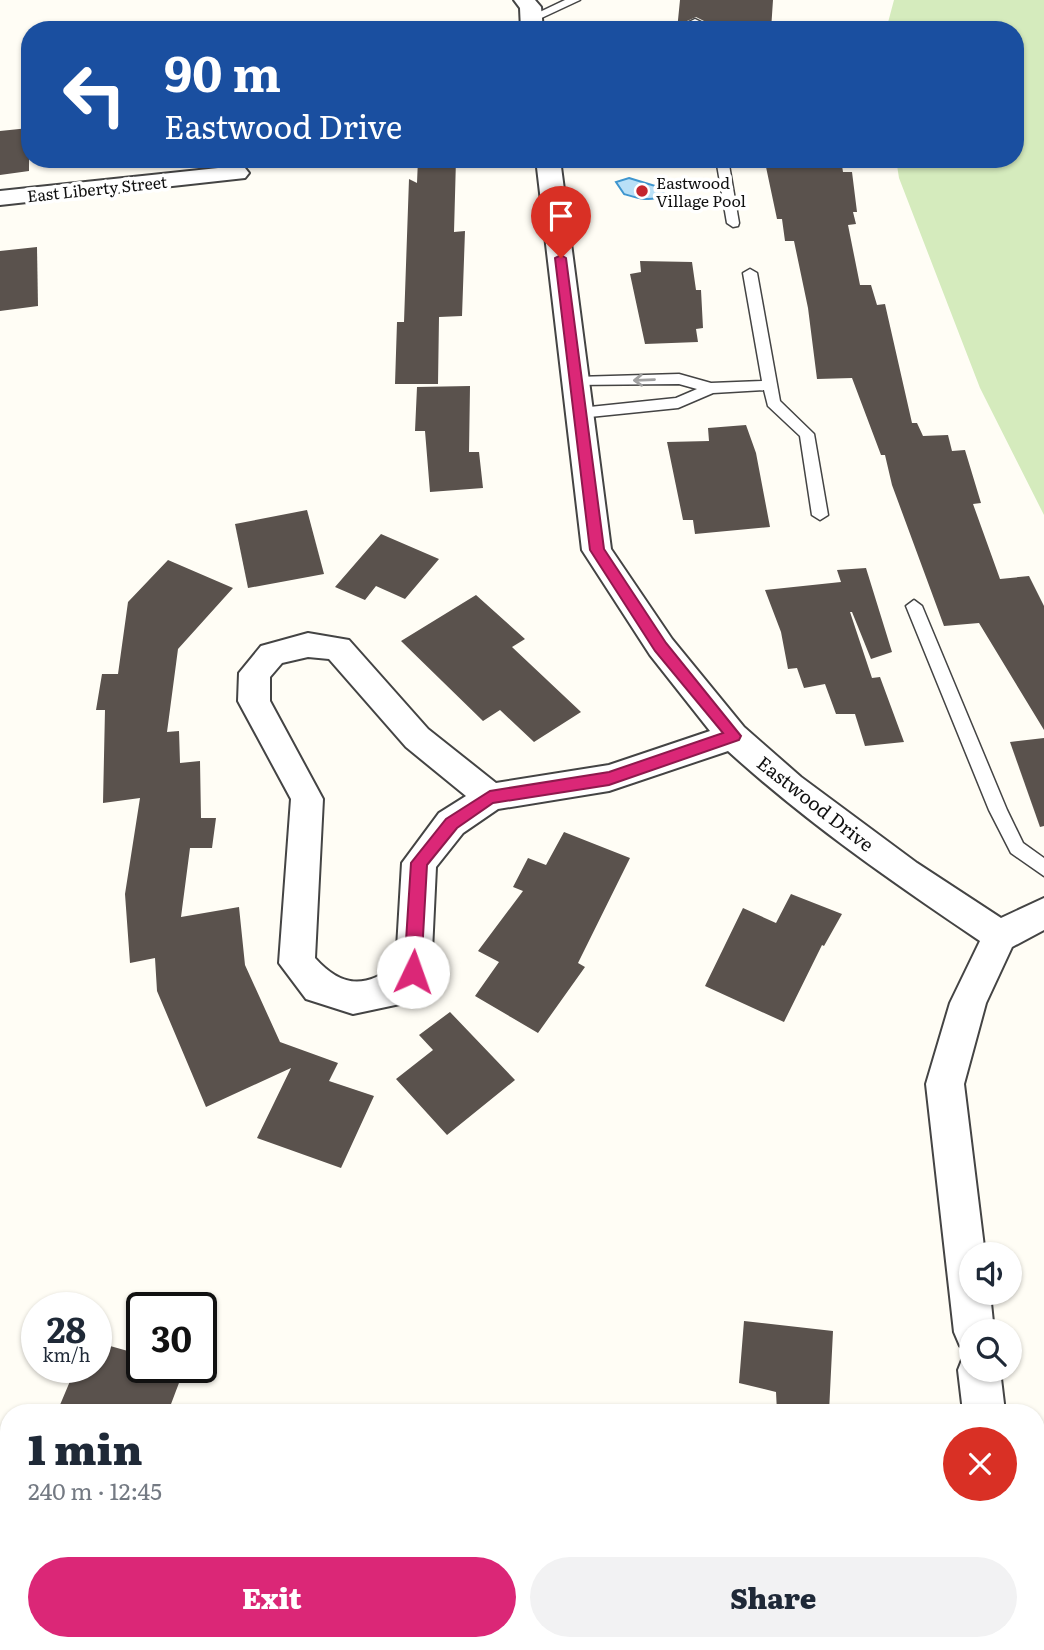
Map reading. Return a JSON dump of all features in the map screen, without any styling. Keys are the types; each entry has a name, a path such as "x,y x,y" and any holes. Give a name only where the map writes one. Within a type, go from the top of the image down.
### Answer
{"street":[{"name":"Eastwood Drive","path":"549,168 597,550 660,647 733,736 799,793 905,873 1000,936"},
{"name":"East Liberty Street","path":"0,198 237,173"},
{"path":"490,797 417,738 338,648 308,645 272,654 254,673 254,701 307,799 298,963 319,988 353,998 387,993 413,972 419,863 452,823 490,797 609,778 733,736"},
{"path":"972,1319 945,1084 968,1003 1000,936 1044,913"},
{"path":"980,1382 983,1404"}],"lane":[{"path":"529,16 575,0"},
{"path":"724,168 733,223"},
{"path":"750,274 773,403 807,434 820,515"},
{"path":"576,382 679,379 711,388 768,385"},
{"path":"580,413 678,403 711,388"},
{"path":"914,606 998,810 1017,848 1044,868"}],"green space":[{"path":"894,0 1044,0 1044,515 980,388 897,168 1024,168 1024,21 888,21"}],"water":[{"name":"Eastwood Village Pool","path":"629,178 662,188 664,194 649,199 624,194 616,182"}],"building":[{"path":"680,0 773,0 772,21 704,21 696,17 678,21"},
{"path":"21,129 21,168 29,168 29,171 0,175 0,131"},
{"path":"418,168 456,168 454,232 465,231 462,316 439,317 438,384 395,384 397,322 404,322 409,179 417,183"},
{"path":"766,168 842,168 843,172 852,172 857,212 853,212 856,224 848,225 860,285 871,285 877,305 885,304 912,423 917,423 923,436 948,435 952,451 965,450 981,503 973,504 1000,579 1029,576 1044,606 1044,730 979,623 944,626 892,485 885,455 881,455 852,378 817,379 808,308 794,241 785,241 782,219 777,219"},
{"path":"37,247 38,306 0,311 0,251"},
{"path":"640,261 692,262 696,290 701,290 703,328 696,329 698,342 645,344 630,274 641,272"},
{"path":"470,386 469,452 479,452 483,488 430,492 425,431 415,431 417,387"},
{"path":"746,425 756,453 770,527 695,534 693,520 683,520 667,442 709,441 708,428"},
{"path":"307,510 324,574 248,588 235,524"},
{"path":"381,534 439,559 405,599 376,586 365,600 335,587"},
{"path":"168,560 233,588 178,649 167,732 179,731 180,763 200,761 201,818 216,818 212,848 190,848 181,917 239,907 245,965 280,1042 338,1063 329,1081 374,1096 341,1168 257,1138 291,1068 206,1107 157,991 155,958 130,963 125,894 140,798 103,803 105,710 96,710 102,674 118,674 128,602"},
{"path":"866,568 892,652 871,659 850,612 872,678 880,677 904,742 865,746 855,714 836,714 825,684 804,688 797,668 788,669 781,632 765,590 841,582 837,570"},
{"path":"476,595 525,639 512,647 581,712 534,742 500,710 483,721 401,641"},
{"path":"1044,738 1044,826 1040,827 1010,742"},
{"path":"564,832 630,858 578,963 585,967 538,1033 475,996 499,962 478,951 523,891 513,887 528,858 546,865"},
{"path":"791,894 842,914 824,946 822,945 784,1022 705,986 743,908 776,923"},
{"path":"450,1012 515,1080 447,1135 396,1079 433,1050 419,1035"},
{"path":"744,1321 833,1331 829,1404 777,1404 776,1392 739,1383"},
{"path":"112,1347 126,1350 126,1383 179,1383 171,1404 60,1404 69,1383 112,1383"}],"place":[{"name":"Eastwood Village Pool","path":"642,191"}],"route":[{"path":"413,972 419,863 452,823 490,797 609,778 733,736 660,647 597,550 561,258"}]}
